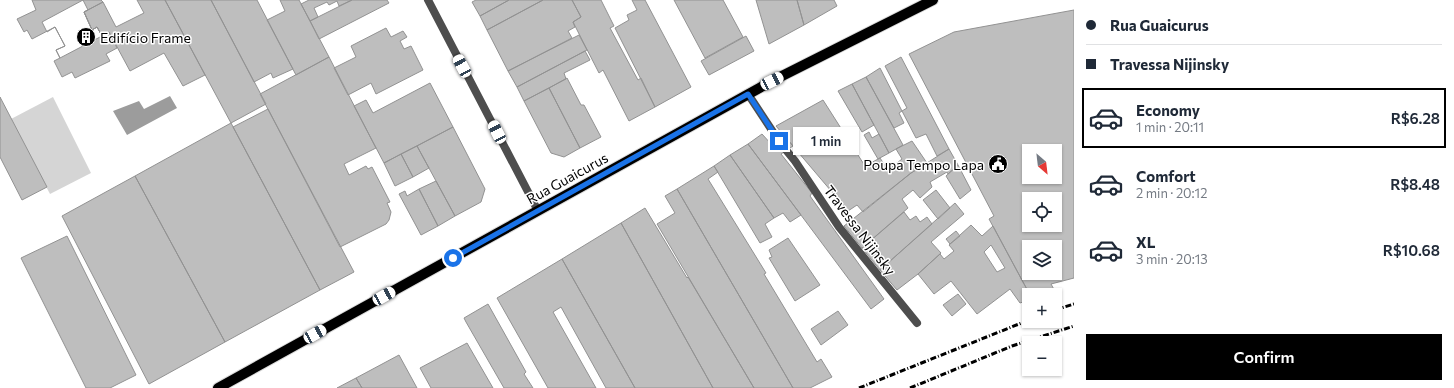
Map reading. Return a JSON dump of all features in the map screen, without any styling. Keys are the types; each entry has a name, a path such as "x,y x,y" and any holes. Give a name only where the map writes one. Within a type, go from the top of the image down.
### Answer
{"main road":[{"name":"Rua Guaicurus","path":"218,388 748,94 933,0"}],"street":[{"path":"428,0 538,211"},
{"path":"748,94 779,141"},
{"name":"Travessa Nijinsky","path":"786,150 839,227 917,323"}],"shaded area":[{"path":"170,96 177,108 127,135 113,111 139,101 144,109"},
{"path":"53,97 91,173 50,194 11,119"}],"building":[{"name":"Edifício Frame","path":"32,0 101,0 103,2 84,12 92,30 97,27 102,36 109,32 117,48 106,54 110,61 75,78 72,72 62,77 54,61 60,58 56,50 65,46 55,27 32,39 27,30 24,32 17,19 36,10"},
{"path":"83,0 88,10 84,12 92,30 97,27 102,36 60,58 56,50 65,46 55,27 47,32 42,22"},
{"path":"137,0 165,0 205,75 183,86 164,53 130,71 109,32 102,36 97,27 92,30 84,12 103,2 116,27 144,13"},
{"path":"165,0 211,0 266,104 231,123"},
{"path":"211,0 257,0 293,69 273,78 271,73 254,82"},
{"path":"280,0 299,0 329,57 296,75 267,20 285,11"},
{"path":"309,0 352,0 339,6 337,1 329,5 327,2 314,8 318,17 310,21 301,4"},
{"path":"352,0 387,0 389,3 319,39 310,21"},
{"path":"476,0 509,0 480,16 472,2"},
{"path":"509,0 543,0 487,30 480,16"},
{"path":"543,0 572,0 581,17 573,22 575,27 568,31 572,38 508,71 487,30"},
{"path":"572,0 601,0 614,26 610,28 638,80 641,78 655,107 629,121 603,70 599,73 573,22 581,17"},
{"path":"632,0 645,0 691,87 655,107 615,28 629,20 627,15 637,10"},
{"path":"674,0 723,0 743,37 705,58"},
{"path":"756,0 797,0 804,25 769,44"},
{"path":"797,0 834,0 837,6 804,25"},
{"name":"Poupa Tempo Lapa","path":"1074,10 1074,278 1051,284 1053,288 1026,288 989,219 994,216 909,54 954,32"},
{"path":"386,28 391,37 403,31 407,37 400,41 404,49 411,46 423,70 376,94 371,83 348,95 334,68 356,57 351,46"},
{"path":"579,35 587,50 517,87 508,71"},
{"path":"746,36 754,51 709,75 701,61"},
{"path":"585,51 590,60 564,73 566,79 524,101 517,87"},
{"path":"329,57 376,148 344,164 349,175 366,166 368,169 372,167 390,202 387,203 391,212 389,220 386,224 340,247 260,94"},
{"path":"901,57 949,149 937,156 926,134 916,138 902,111 907,108 885,66"},
{"path":"880,68 902,111 899,113 904,123 894,128 866,77"},
{"path":"866,77 903,145 889,153 852,84"},
{"path":"567,78 581,105 584,105 601,137 580,148 549,88"},
{"path":"430,83 453,127 384,163 354,106 366,100 373,113"},
{"path":"852,84 874,125 862,132 838,91"},
{"path":"549,88 580,148 564,157 551,153 524,101"},
{"path":"0,97 47,187 22,200 0,157"},
{"path":"823,100 865,166 880,158 888,170 902,159 896,149 912,141 927,163 911,173 863,212 857,205 848,211 776,126"},
{"path":"268,109 354,272 320,290 233,127"},
{"path":"231,123 320,290 225,342 135,176"},
{"path":"453,127 485,189 481,202 455,216 417,146"},
{"path":"869,132 872,138 879,134 889,153 878,159 864,135"},
{"path":"762,134 772,145 785,136 793,146 781,154 812,193 810,196 884,299 871,309 748,144"},
{"path":"748,144 801,215 790,222 783,213 774,218 730,155"},
{"path":"417,146 429,168 413,177 401,154"},
{"path":"949,149 958,165 948,174 947,172 930,182 932,187 920,198 913,190 902,199 908,208 862,248 844,226 911,173"},
{"path":"401,154 413,177 395,186 384,163"},
{"path":"730,155 774,218 765,224 772,237 760,243 714,166"},
{"path":"958,165 971,190 960,199 946,176"},
{"path":"714,166 718,172 708,179 766,273 764,274 817,362 821,359 832,377 810,388 793,388 677,189"},
{"path":"135,176 225,342 149,384 62,216"},
{"path":"436,181 455,216 438,226 419,189"},
{"path":"419,189 438,226 421,235 399,194 405,191 407,196"},
{"path":"677,189 793,388 754,388 657,224 675,213 665,196"},
{"path":"936,190 950,208 938,219 923,200"},
{"path":"955,203 964,214 931,242 941,253 918,274 897,290 880,270"},
{"path":"645,208 754,388 713,388 621,223"},
{"path":"904,212 910,220 916,216 920,222 927,217 932,224 880,270 862,248"},
{"path":"621,223 713,388 635,388 562,259"},
{"path":"971,225 982,236 993,226 1026,288 1022,288 1022,302 1020,303 1010,289 977,314 951,281 934,294 918,274 940,254 944,259 954,251 949,245","holes":["991,245 1005,268 997,272 984,252"]},
{"path":"956,231 960,236 950,244 946,239"},
{"path":"67,236 136,375 110,388 86,388 21,258"},
{"path":"788,238 820,285 795,301 769,258 772,257 769,250"},
{"path":"562,259 635,388 606,388 561,307 553,312 596,388 548,388 497,298"},
{"path":"958,294 966,304 952,316 943,305"},
{"path":"488,304 526,372 524,374 533,388 504,388 466,322 464,318"},
{"path":"838,311 848,325 821,345 811,329"},
{"path":"467,343 493,388 431,388 420,368"},
{"path":"399,355 417,388 362,388 356,378"},
{"path":"356,378 362,388 337,388"}],"railway":[{"path":"1062,308 1074,304"},
{"path":"859,388 1022,323"},
{"path":"910,388 1012,346 1074,326"}],"place":[{"name":"Edifício Frame","path":"86,37"},
{"name":"Poupa Tempo Lapa","path":"998,164"}],"route":[{"path":"453,258 748,94 779,141"}]}
